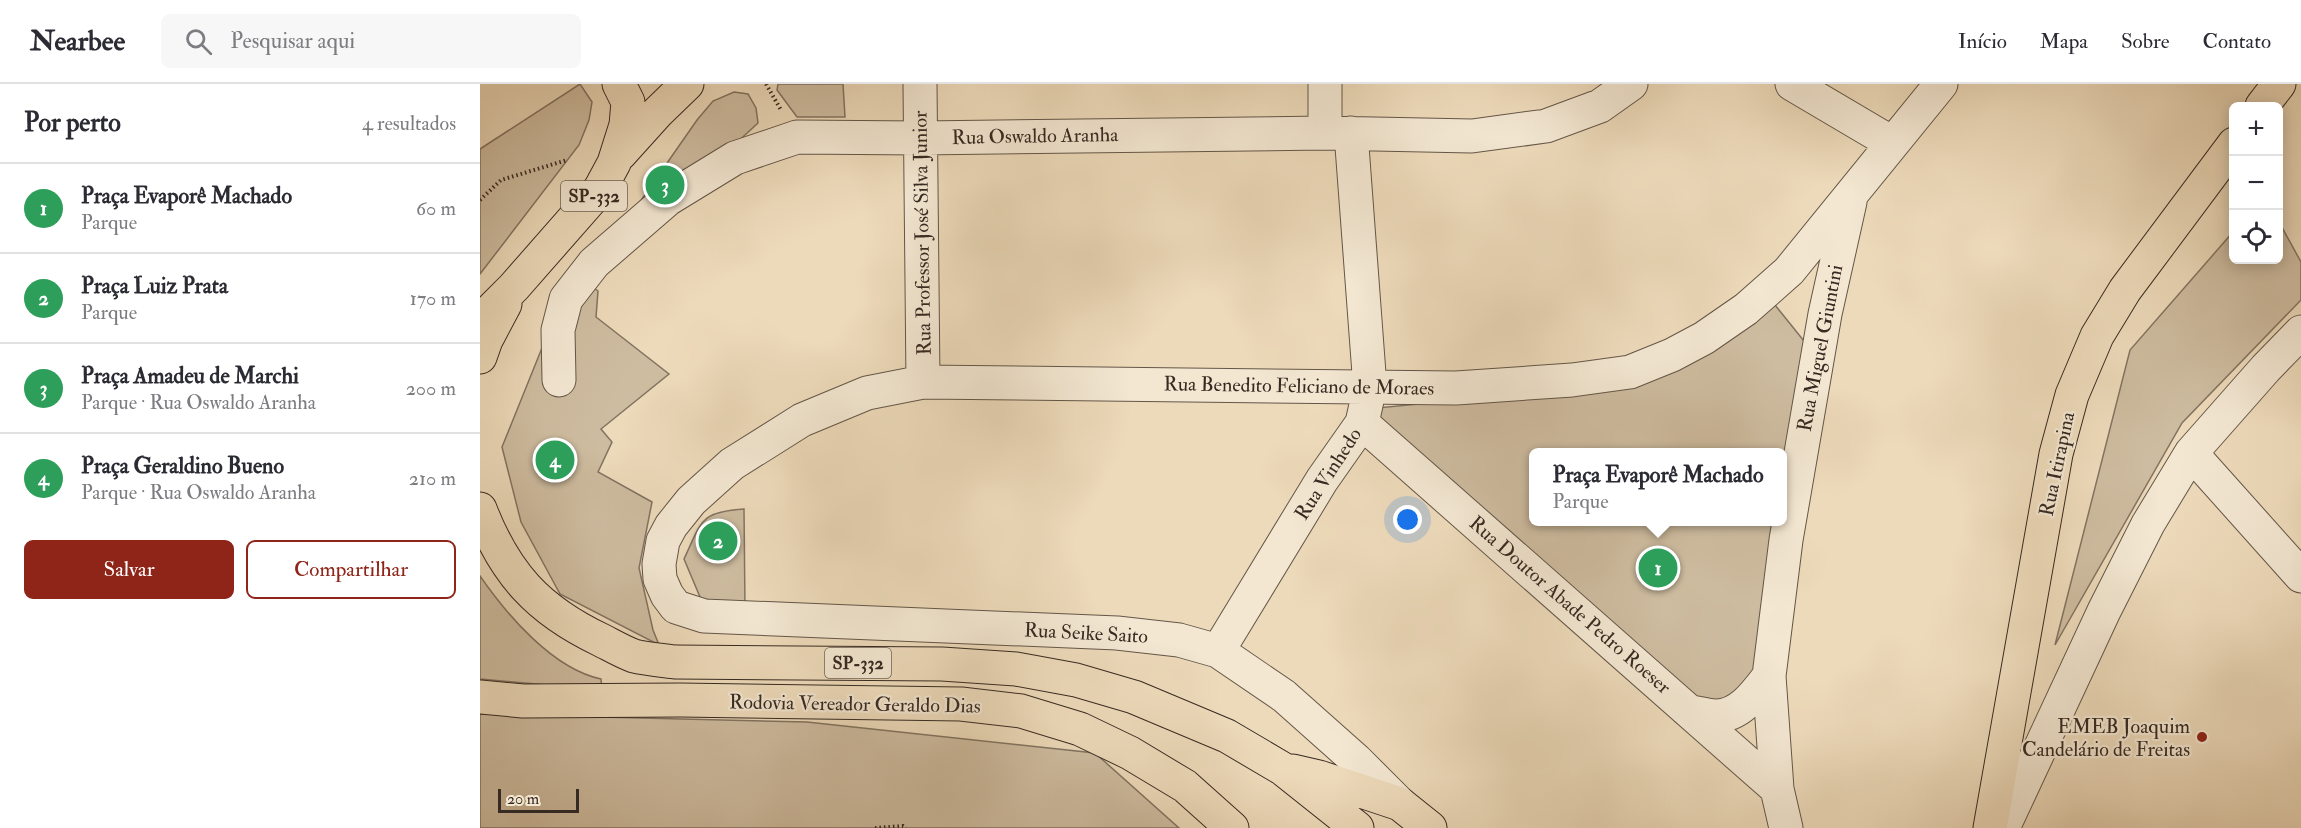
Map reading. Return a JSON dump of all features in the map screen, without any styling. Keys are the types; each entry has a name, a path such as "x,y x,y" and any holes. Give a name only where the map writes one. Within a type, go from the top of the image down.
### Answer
{"main road":[{"name":"SP-332","path":"480,357 486,340 514,287 600,189 615,160 627,125 628,102 619,84"},
{"path":"615,160 657,113 687,84"},
{"path":"2265,102 2279,84"},
{"name":"Rua Itirapina","path":"1990,828 2056,454 2072,395 2097,336 2125,290 2229,151"},
{"path":"480,321 514,287"},
{"name":"Rodovia Vereador Geraldo Dias","path":"480,509 503,558 543,606 576,628 633,656 675,662 930,664 1016,669 1076,680 1134,697 1227,736 1282,769 1357,828"},
{"name":"Rodovia Vereador Geraldo Dias","path":"480,697 523,702 680,700 960,704 1021,711 1080,729 1130,753 1185,786 1232,828"},
{"path":"1282,769 1319,777 1400,804"},
{"name":"Rua Seike Saito","path":"1400,804 1430,828"}],"street":[{"name":"Rua Professor José Silva Junior","path":"920,84 923,382"},
{"name":"Rua Vinhedo","path":"1218,651 1322,480 1362,423 1370,387 1338,133 1325,84"},
{"name":"Rua Oswaldo Aranha","path":"559,380 558,330 566,299 594,262 668,199 735,158 797,137 920,138 1338,133 1472,136 1546,126 1600,106 1631,84"},
{"path":"1792,84 1892,143"},
{"name":"Rua Benedito Feliciano de Moraes","path":"676,608 660,579 659,564 663,541 671,526 691,501 732,464 802,420 867,393 923,382 1456,388 1572,380 1630,372 1672,356 1704,338 1746,309 1789,272 1941,84"},
{"name":"Rua Miguel Giuntini","path":"1786,828 1777,789 1769,676 1786,540 1825,314 1851,195"},
{"path":"1789,272 1825,314"},
{"path":"2003,828 2104,611 2148,524 2191,453 2301,332"},
{"name":"Rua Doutor Abade Pedro Roeser","path":"1362,423 1777,789"},
{"path":"2191,453 2301,576"},
{"name":"Rua Seike Saito","path":"676,608 704,616 1117,633 1179,640 1218,651 1284,696 1400,804"},
{"path":"1692,712 1717,716 1736,711 1753,698 1769,676"}],"path":[{"path":"480,200 501,180 567,160"},
{"path":"875,828 903,826 906,828"}],"shaded area":[{"path":"580,84 592,102 589,120 579,145 480,274 480,149"},
{"path":"778,84 843,84 845,117 797,117 777,90"},
{"path":"734,92 748,94 756,108 758,123 732,147 626,222 697,120 713,101"},
{"path":"2283,229 2301,262 2301,300 2182,423 2055,645 2130,350 2229,237 2229,264 2283,264"},
{"path":"582,279 598,291 596,317 669,374 601,429 612,442 598,472 652,502 639,568 653,630 659,645 560,594 521,522 502,447 548,333"},
{"path":"1771,300 1804,341 1787,516 1787,448 1529,448 1529,526 1786,526 1769,701 1712,729 1677,723 1394,435 1356,410 1597,387"},
{"path":"744,509 745,608 703,604 684,559 699,527 710,516 729,510"},
{"path":"480,576 517,623 533,638 566,664 601,679 602,690 480,679"},
{"path":"480,714 807,722 1095,753 1179,828 480,828"}],"place":[{"name":"Praça Amadeu de Marchi","path":"665,185"},
{"name":"Praça Geraldino Bueno","path":"555,460"},
{"name":"Praça Luiz Prata","path":"718,541"},
{"name":"Praça Evaporê Machado","path":"1658,568"},
{"name":"EMEB Joaquim Candelário de Freitas","path":"2202,737"}]}
